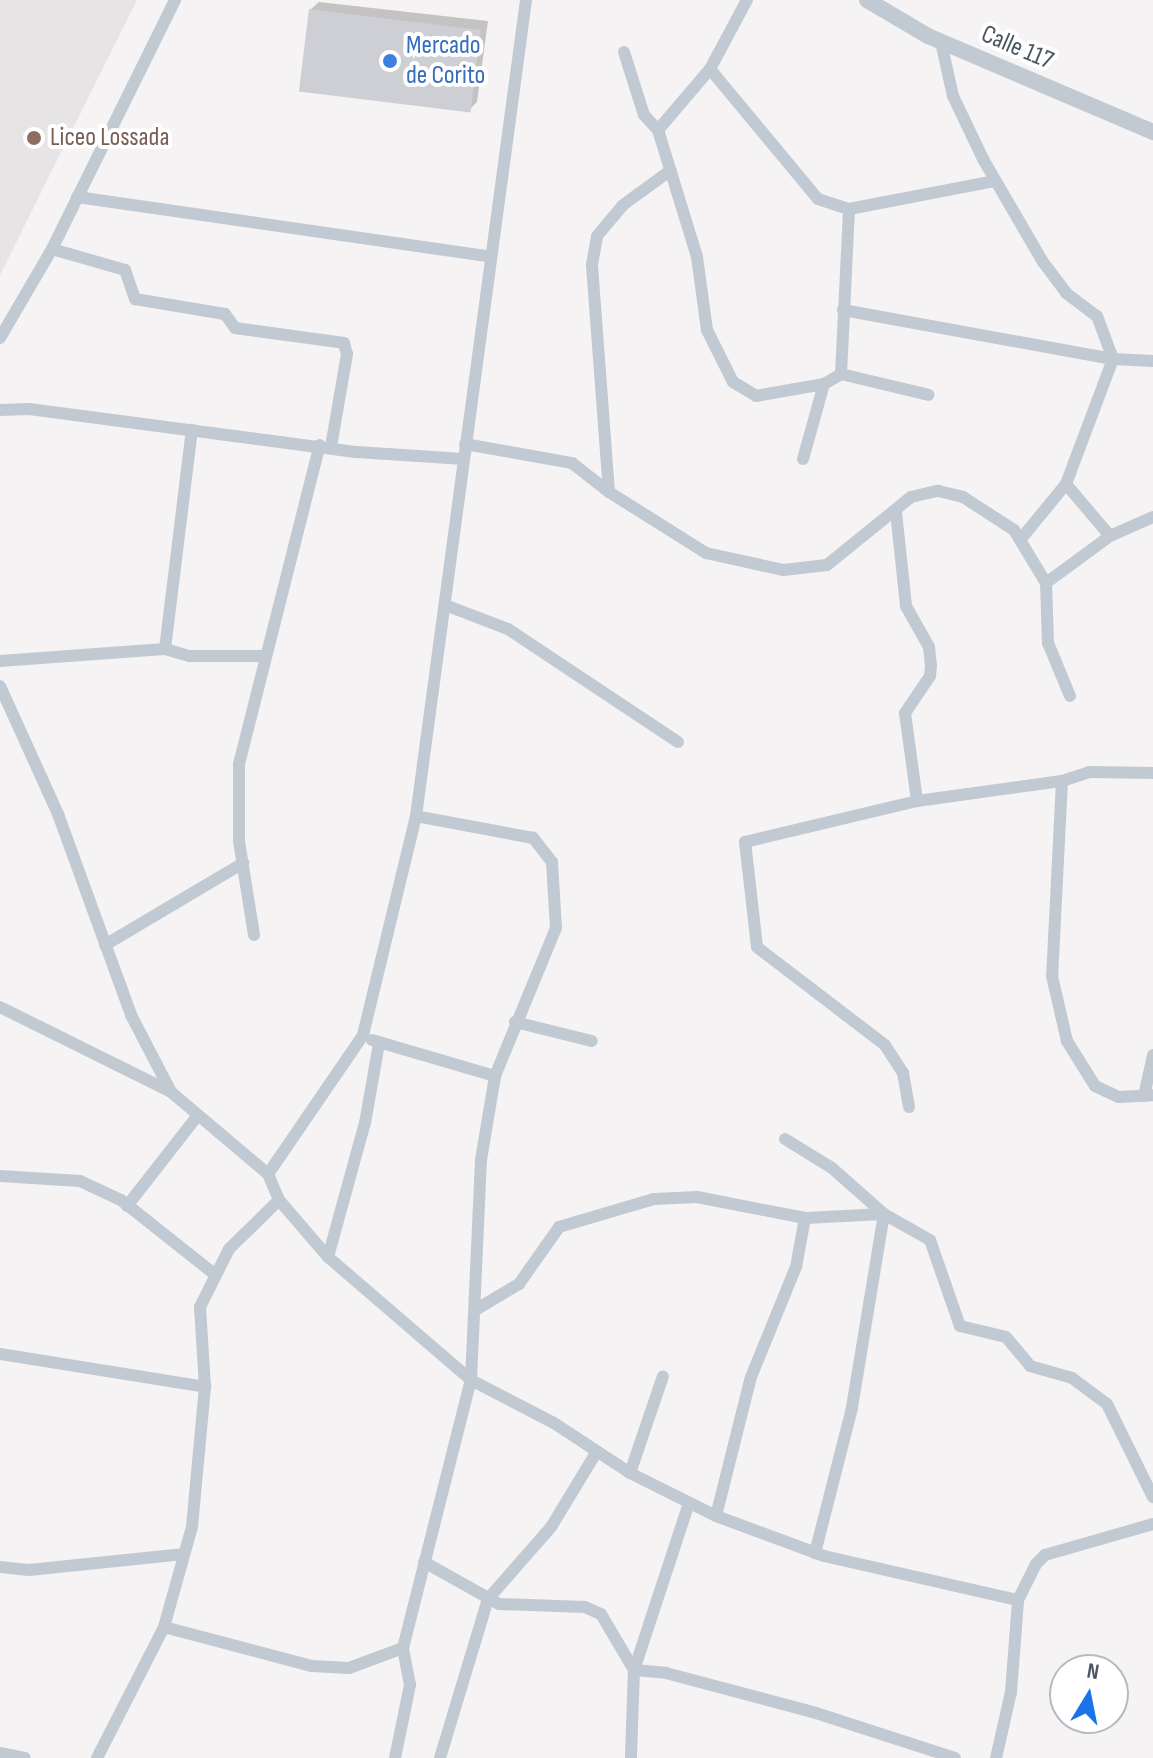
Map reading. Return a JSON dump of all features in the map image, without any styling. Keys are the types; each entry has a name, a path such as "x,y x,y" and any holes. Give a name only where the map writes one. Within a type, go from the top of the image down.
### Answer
{"street":[{"path":"0,338 52,249 175,0"},
{"path":"268,1174 363,1035 416,816 526,0"},
{"path":"658,130 710,69 747,0"},
{"name":"Calle 117","path":"867,0 941,42 1153,132"},
{"path":"941,42 953,96 995,181 1066,293 1097,316 1113,359 1066,484 1020,540"},
{"path":"624,52 644,115 658,130 697,257 707,330 733,382 756,396 824,384 841,374 929,395"},
{"path":"710,69 818,199 849,209 995,181"},
{"path":"609,492 592,265 597,236 623,205 671,170"},
{"path":"77,197 491,257"},
{"path":"841,374 849,209"},
{"path":"52,249 125,270 135,299 225,314 235,328 344,343 347,354 325,446 239,764 243,863 254,935"},
{"path":"843,310 1113,359 1153,361"},
{"path":"803,459 824,384"},
{"path":"0,410 29,409 325,446 464,459"},
{"path":"165,649 192,430"},
{"path":"465,444 572,463 609,492 706,553 783,570 827,565 911,497 938,491 963,497 1014,530 1046,583 1048,643 1070,696"},
{"path":"1066,484 1110,536"},
{"path":"896,512 906,606 929,647 931,666 905,713 917,801"},
{"path":"1046,583 1110,536 1153,517"},
{"path":"445,605 508,629 678,742"},
{"path":"0,661 165,649 190,656 266,656"},
{"path":"0,686 58,814 131,1015 171,1092"},
{"path":"909,1107 903,1073 885,1045 757,947 743,847 748,838 917,801 1062,781 1089,772 1153,773"},
{"path":"1062,781 1052,976 1067,1041 1095,1086 1119,1097 1149,1096 1153,1055"},
{"path":"395,1758 410,1685 403,1648 471,1380 477,1309 481,1160 495,1076 515,1022 554,941 552,862 533,838 416,816"},
{"path":"105,945 243,863"},
{"path":"0,1007 171,1092 268,1174 279,1200 328,1257 471,1380 554,1423 630,1473 716,1516 815,1553 1018,1600"},
{"path":"515,1022 592,1041"},
{"path":"363,1035 379,1044 495,1076"},
{"path":"328,1257 365,1123 379,1044"},
{"path":"127,1206 198,1115"},
{"path":"785,1139 832,1168 884,1214 930,1240 960,1326 1006,1337 1030,1366 1072,1378 1107,1404 1153,1497"},
{"path":"0,1176 80,1181 127,1206 213,1273"},
{"path":"477,1309 519,1284 551,1234 568,1222 675,1196 805,1218 884,1214"},
{"path":"97,1758 164,1627 184,1554 201,1468 205,1387 200,1307 213,1273 229,1249 279,1200"},
{"path":"815,1553 852,1408 884,1214"},
{"path":"716,1516 751,1377 796,1267 805,1218"},
{"path":"0,1354 205,1387"},
{"path":"630,1473 663,1376"},
{"path":"440,1758 488,1599 551,1527 596,1453"},
{"path":"631,1758 634,1670 689,1503"},
{"path":"996,1758 1011,1692 1018,1600 1045,1555 1153,1524"},
{"path":"0,1567 45,1569 184,1554"},
{"path":"424,1562 488,1599 585,1607 601,1614 634,1670"},
{"path":"164,1627 312,1666 349,1668 403,1648"},
{"path":"634,1670 666,1673 816,1713 955,1758"},
{"path":"0,1753 25,1758"}],"shaded area":[{"name":"Liceo Lossada","path":"0,0 137,0 0,275"}],"building":[{"name":"Mercado de Corito","path":"309,9 481,30 471,112 299,91"}],"place":[{"name":"Mercado de Corito","path":"390,61"},
{"name":"Liceo Lossada","path":"34,138"}]}
